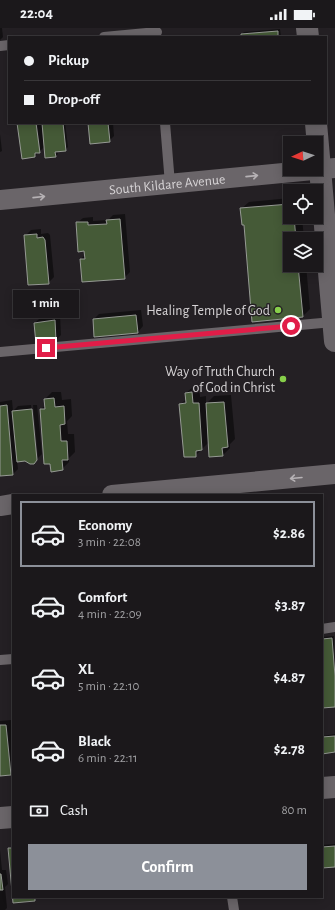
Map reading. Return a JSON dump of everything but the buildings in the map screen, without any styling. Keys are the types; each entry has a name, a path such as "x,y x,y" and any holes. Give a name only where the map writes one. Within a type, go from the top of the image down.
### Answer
{"street":[{"path":"316,124 327,168 334,332"},
{"name":"South Kildare Avenue","path":"0,200 327,168"},
{"path":"123,494 335,474"},
{"path":"0,506 12,504"},
{"path":"323,788 335,787"},
{"path":"0,818 12,817"}],"lane":[{"path":"115,36 157,32"},
{"path":"165,124 170,184"},
{"path":"0,352 334,332"},
{"path":"323,629 335,628"},
{"path":"0,660 12,659"},
{"path":"232,898 234,910"}],"place":[{"name":"Healing Temple of God","path":"278,310"},
{"name":"Way of Truth Church of God in Christ","path":"283,379"}],"route":[{"path":"46,348 291,326"}]}
